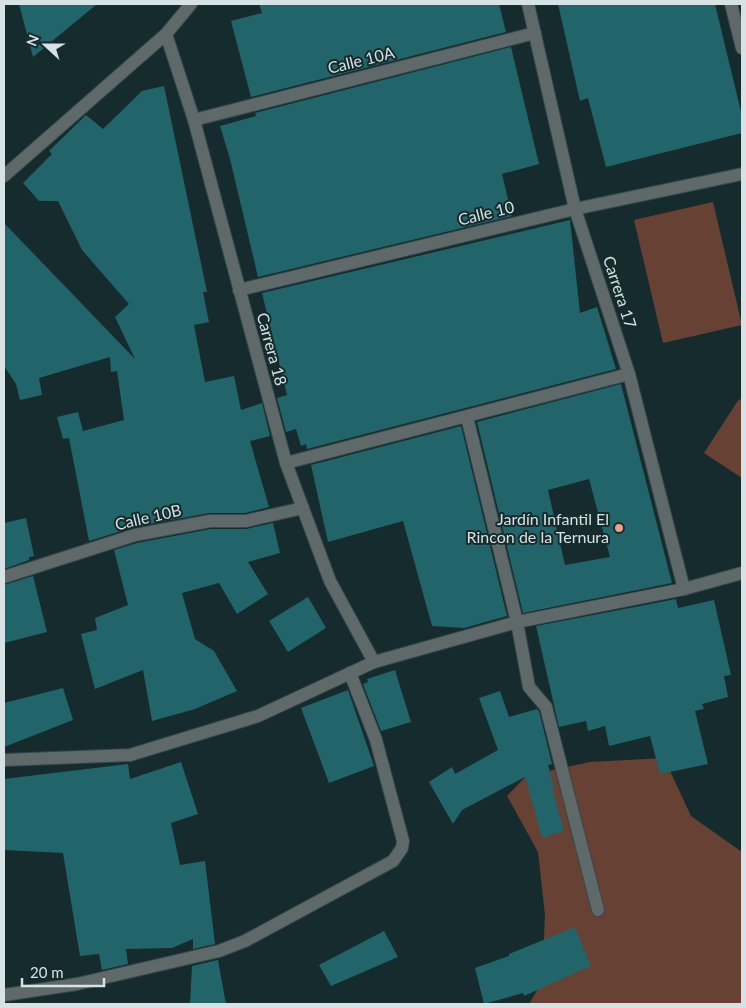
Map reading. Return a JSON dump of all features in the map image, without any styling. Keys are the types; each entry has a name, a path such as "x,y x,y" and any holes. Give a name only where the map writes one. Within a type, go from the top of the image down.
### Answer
{"street":[{"path":"4,176 166,34 191,4"},
{"name":"Carrera 17","path":"528,4 575,208 630,374 684,589"},
{"path":"730,4 742,48"},
{"name":"Calle 10A","path":"194,120 535,33"},
{"name":"Carrera 18","path":"166,34 194,120 286,463 330,581 374,662"},
{"name":"Calle 10","path":"239,290 575,208 742,174"},
{"path":"286,463 630,374"},
{"path":"467,417 517,622 530,687 546,707 598,910"},
{"name":"Calle 10B","path":"4,576 135,535 210,521 246,522 303,508"},
{"path":"4,760 130,755 258,716 374,662 517,622 684,589 742,573"},
{"path":"4,995 77,984 219,951 245,941 393,861 402,848 403,841 376,740 350,673"}],"shaded area":[{"path":"713,202 742,325 663,343 634,220"},
{"path":"739,399 742,401 742,478 704,453"},
{"path":"664,758 691,816 742,852 742,1004 529,1004 542,982 545,915 538,852 507,796 526,776 590,762"}],"building":[{"path":"19,4 97,4 33,57"},
{"path":"259,4 499,4 506,32 251,97 231,21 262,13"},
{"path":"558,4 715,4 742,116 742,133 606,167 588,98 580,101"},
{"path":"511,47 539,164 502,174 512,216 258,277 230,159 220,126 256,116 255,113"},
{"path":"164,86 207,292 203,292 209,322 194,325 205,382 234,376 241,410 262,403 270,436 250,441 269,507 245,513 209,513 134,527 89,541 69,438 63,439 57,417 78,412 83,431 124,420 117,371 111,372 110,357 39,378 42,395 20,400 16,384 4,366 4,223 135,359 115,317 129,304 82,250 58,201 39,201 23,183 52,154 49,151 86,115 103,129 142,91"},
{"path":"570,220 580,313 597,307 616,369 307,449 306,444 301,446 296,429 286,432 277,398 287,395 262,293"},
{"path":"621,384 672,583 523,613 477,422","holes":["589,479 610,557 565,565 548,490"]},
{"path":"461,426 507,616 464,628 432,626 403,521 328,542 311,465"},
{"path":"26,518 34,556 29,557 29,560 4,569 4,523"},
{"path":"273,523 280,553 248,562 268,594 237,614 219,583 182,593 195,639 214,651 237,691 195,709 152,721 143,670 95,689 81,634 97,630 95,618 128,605 114,550 137,543 211,529 246,529"},
{"path":"33,576 47,632 4,643 4,585"},
{"path":"308,597 326,628 288,652 269,621"},
{"path":"676,599 678,608 714,600 731,675 724,676 728,697 702,704 704,709 695,711 708,764 660,774 650,736 609,746 605,726 588,731 586,721 559,727 536,626"},
{"path":"395,670 411,722 381,731 363,684 368,682 367,679"},
{"path":"63,688 73,720 4,747 4,703"},
{"path":"348,690 374,766 329,783 301,708"},
{"path":"500,691 509,717 537,709 539,711 552,764 548,765 554,787 552,788 564,831 542,838 525,777 462,810 453,824 429,782 452,767 455,774 498,750 479,698"},
{"path":"181,762 198,814 171,823 180,865 205,861 215,944 193,949 193,939 172,948 126,949 128,964 102,970 99,954 80,956 63,853 4,850 4,779 128,764 130,779"},
{"path":"575,927 591,966 524,996 523,993 484,1004 475,968 509,956 509,954"},
{"path":"384,931 398,957 331,986 319,965"},
{"path":"218,960 226,1004 190,1004 192,966"}],"place":[{"name":"Jardín Infantil El Rincon de la Ternura","path":"619,528"}]}
